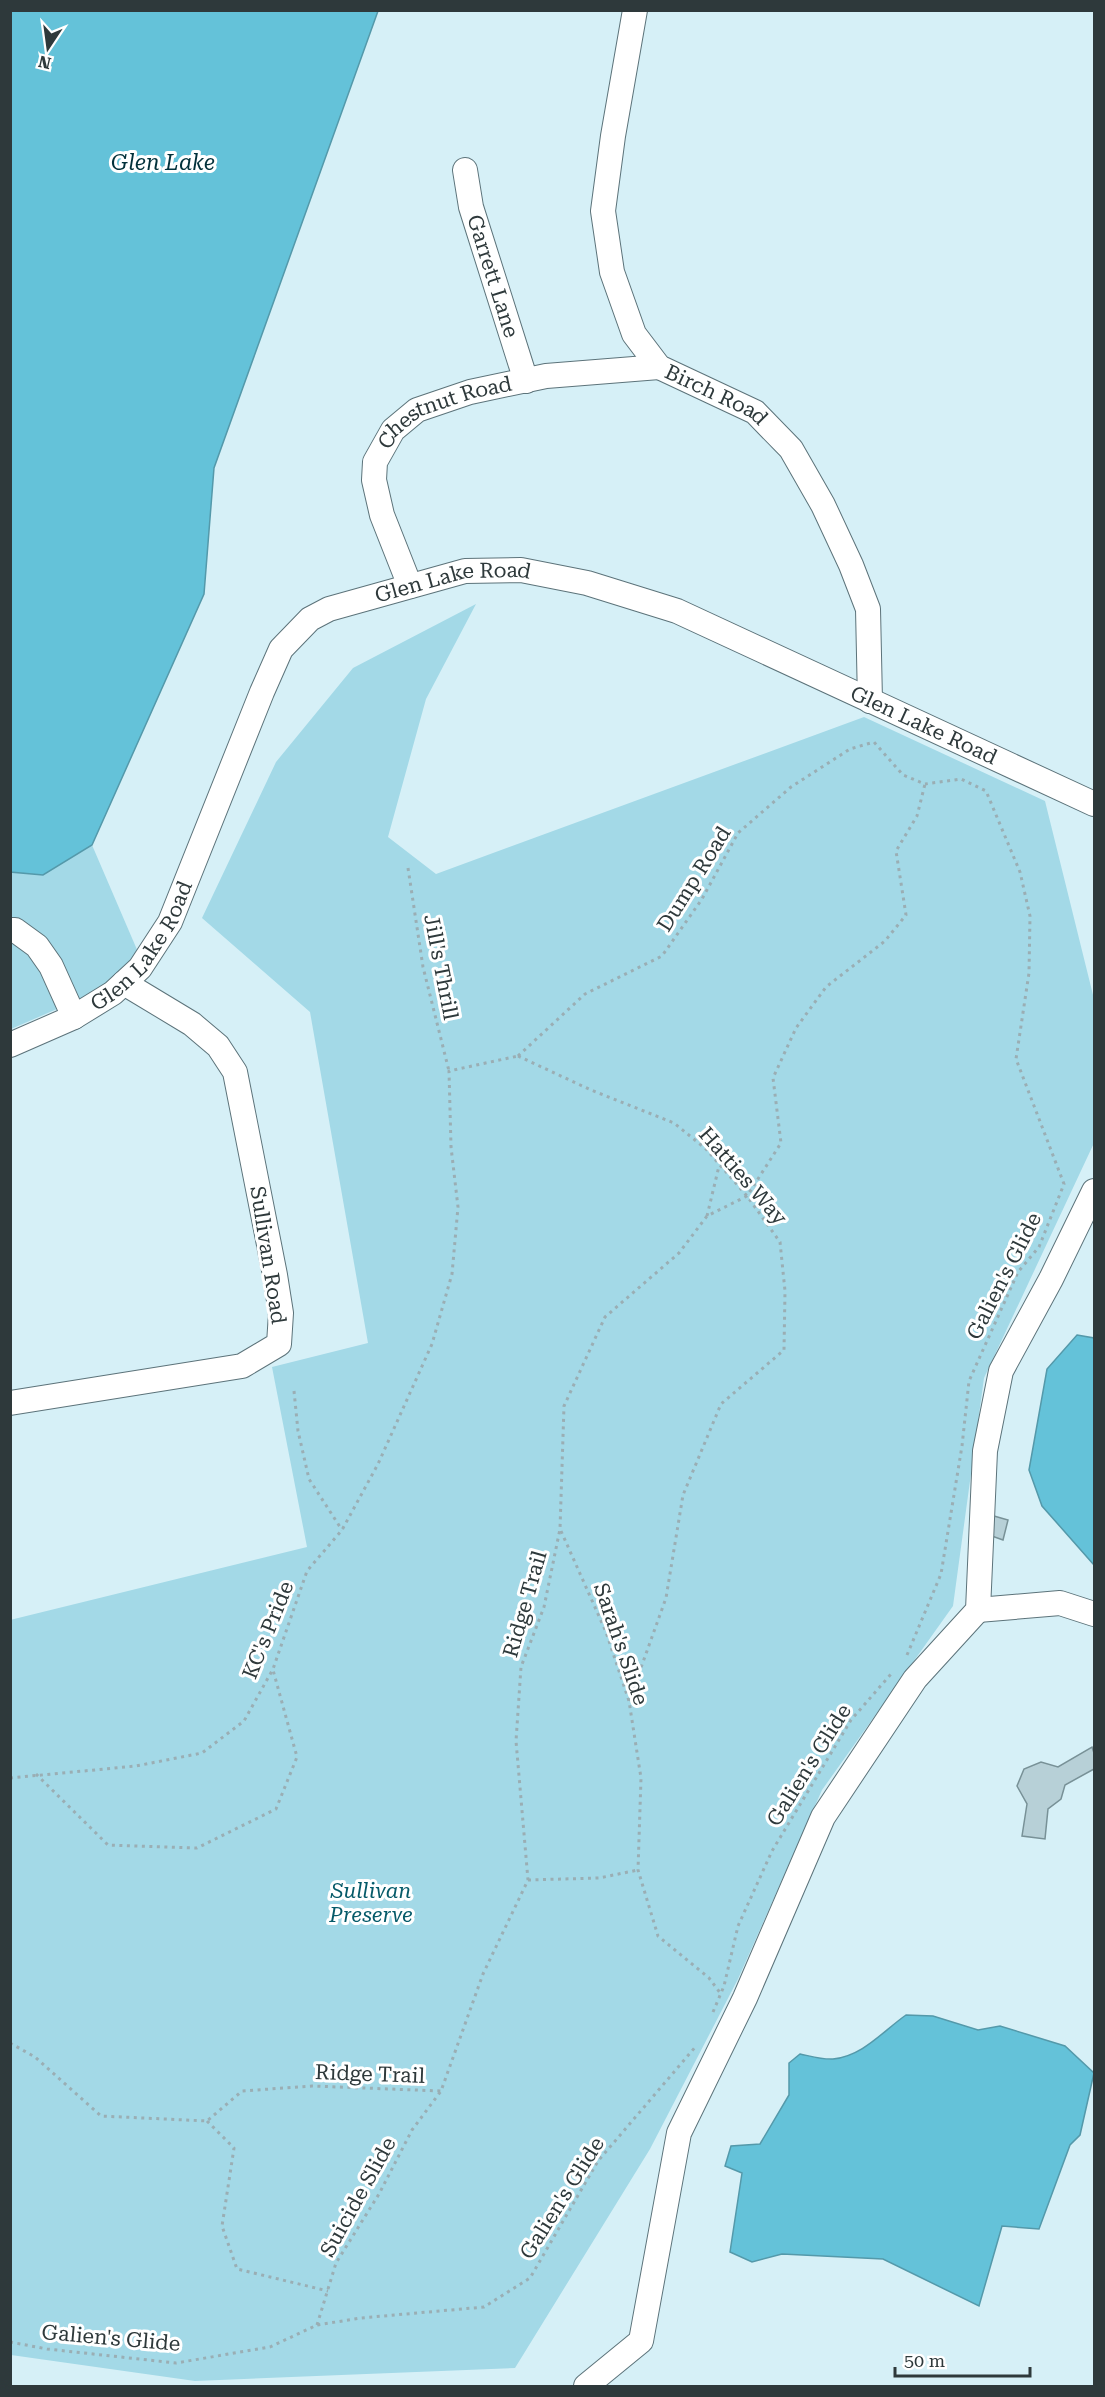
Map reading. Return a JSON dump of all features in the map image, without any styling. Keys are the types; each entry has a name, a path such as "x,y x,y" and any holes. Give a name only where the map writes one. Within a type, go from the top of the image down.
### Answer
{"street":[{"name":"Birch Road","path":"635,10 613,136 603,211 612,272 634,333 659,367 755,412 791,449 828,515 851,564 868,609 870,701"},
{"name":"Garrett Lane","path":"465,170 471,207 526,381"},
{"name":"Chestnut Road","path":"410,586 382,515 374,480 375,462 393,430 417,410 470,392 546,376 659,367"},
{"name":"Glen Lake Road","path":"10,1045 74,1017 113,993 140,968 170,922 281,649 310,619 329,609 465,571 521,570 587,583 677,611 1095,804"},
{"path":"10,930 15,930 37,945 51,966 74,1017"},
{"name":"Sullivan Road","path":"10,1403 243,1366 279,1344 281,1313 275,1275 235,1072 218,1046 192,1024 124,983"},
{"path":"585,2386 641,2341 679,2133 745,1998 823,1816 915,1678 978,1610 985,1451 1001,1371 1095,1191"},
{"path":"978,1610 1060,1603 1095,1614"}],"path":[{"name":"Dump Road","path":"518,1056 585,994 662,956 702,898 738,833 801,781 850,748 874,742 903,775 924,784"},
{"name":"Galien's Glide","path":"901,1663 908,1655 941,1574 962,1446 969,1381 1018,1272 1039,1247 1064,1184 1016,1059 1029,973 1030,916 1020,872 986,791 961,779 924,784"},
{"path":"747,1196 781,1143 773,1078 796,1028 826,987 885,941 906,915 896,851 917,816 924,784"},
{"name":"Jill's Thrill","path":"342,1530 378,1464 432,1344 452,1274 458,1207 451,1147 449,1071 423,967 408,868"},
{"path":"449,1071 518,1056"},
{"name":"Hatties Way","path":"518,1056 591,1090 674,1123 706,1149 747,1196 780,1242 785,1291 784,1350 721,1404 683,1496 666,1598 629,1701"},
{"path":"707,1216 719,1165"},
{"name":"Ridge Trail","path":"207,2121 242,2091 312,2086 441,2091 483,1974 528,1880 516,1741 521,1667 544,1607 560,1529 564,1406 605,1317 679,1253 707,1216 747,1196"},
{"path":"294,1391 298,1431 309,1479 342,1530"},
{"name":"Sarah's Slide","path":"560,1529 606,1632 629,1701 641,1778 638,1870 658,1936 709,1978 721,1994"},
{"name":"KC's Pride","path":"10,1778 136,1766 202,1753 244,1721 273,1669 307,1571 342,1530"},
{"path":"36,1774 108,1845 197,1848 276,1809 297,1757 273,1669"},
{"name":"Galien's Glide","path":"712,2013 721,1994 738,1926 772,1851 851,1720 894,1671"},
{"path":"528,1880 599,1878 638,1870"},
{"path":"10,2043 35,2057 101,2116 207,2121 234,2148 222,2226 237,2269 328,2291"},
{"name":"Galien's Glide","path":"10,2342 48,2349 176,2363 270,2347 317,2325 361,2318 484,2307 530,2278 598,2161 700,2043"},
{"name":"Suicide Slide","path":"317,2325 336,2263 379,2194 412,2130 441,2091"}],"green space":[{"name":"Sullivan Preserve","path":"476,604 426,699 388,837 436,874 864,717 1045,801 1094,999 1094,1143 984,1378 953,1606 822,1790 738,1979 650,2149 515,2368 195,2381 11,2355 10,1620 307,1547 272,1367 368,1343 310,1012 202,918 276,762 353,668"},
{"path":"92,845 138,952 124,974 87,996 11,1029 10,872 43,875"}],"water":[{"name":"Glen Lake","path":"10,11 378,11 214,468 204,594 92,845 43,875 10,872"},
{"path":"1077,1335 1094,1338 1094,1565 1042,1506 1029,1470 1047,1369"},
{"path":"906,2015 933,2016 978,2030 1000,2026 1065,2046 1094,2073 1080,2135 1070,2145 1039,2229 1002,2226 979,2306 883,2259 782,2254 752,2262 730,2252 742,2173 725,2166 731,2146 760,2144 789,2095 789,2063 800,2054 829,2059 854,2053"}],"building":[{"path":"994,1516 1008,1520 1003,1540 989,1535"},
{"path":"1092,1747 1094,1769 1065,1785 1061,1799 1048,1809 1045,1839 1022,1836 1027,1804 1017,1786 1024,1769 1041,1762 1058,1767"}]}
